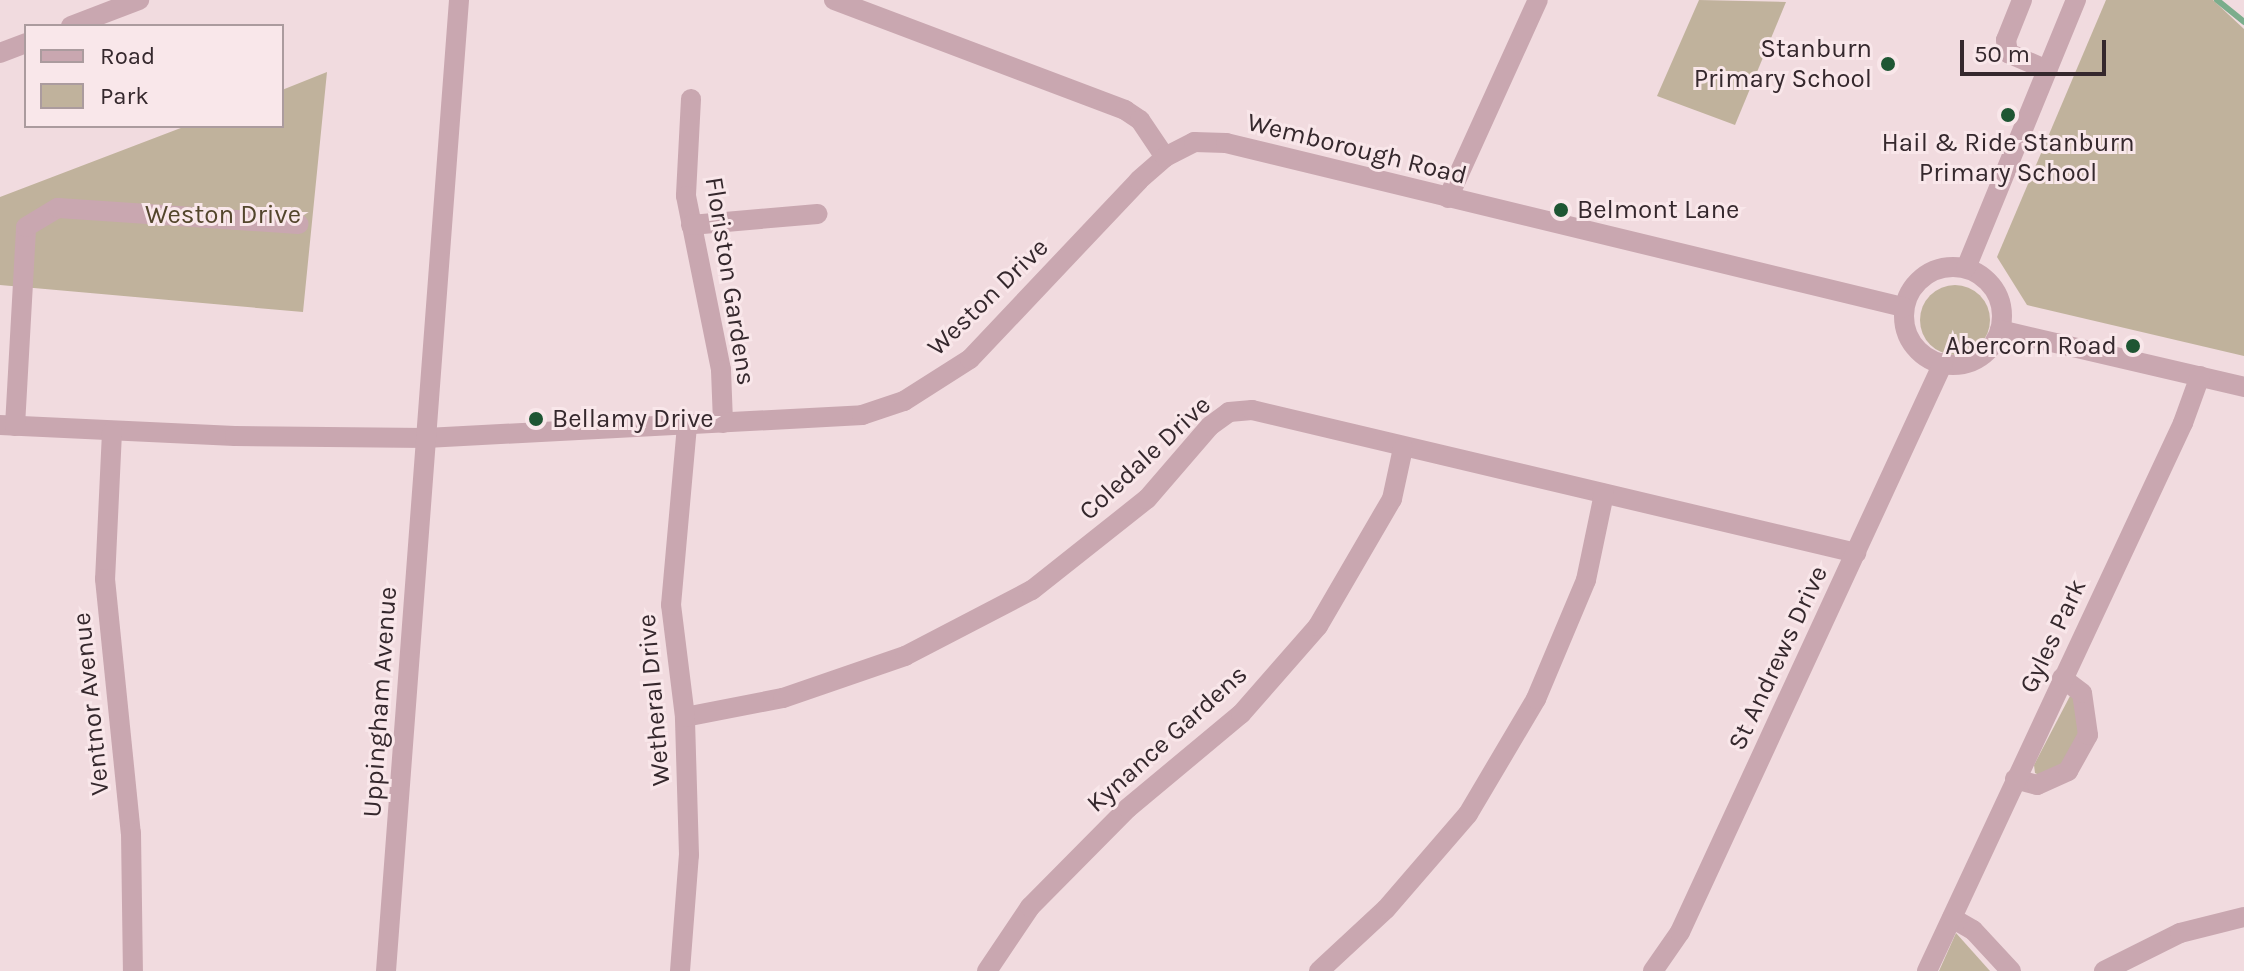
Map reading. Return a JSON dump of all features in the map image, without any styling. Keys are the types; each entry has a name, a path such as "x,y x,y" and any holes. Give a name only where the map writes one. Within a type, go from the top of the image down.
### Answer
{"street":[{"path":"76,24 139,0"},
{"path":"426,438 459,0"},
{"path":"1448,198 1538,0"},
{"path":"2022,0 2006,40 2008,53 2047,70"},
{"path":"1966,268 2076,0"},
{"path":"846,2 1125,110 1140,120 1165,157"},
{"path":"0,53 24,44"},
{"name":"Floriston Gardens","path":"691,99 686,196 721,370 723,423"},
{"name":"Wemborough Road","path":"1165,157 1194,142 1226,143 1903,307"},
{"name":"Weston Drive","path":"8,425 112,432 426,438 862,415 904,401 940,381 970,359 1139,180 1165,157"},
{"path":"8,425 26,227 58,208 298,224"},
{"path":"691,225 818,214"},
{"path":"1966,268 1992,286 2000,299 2000,330 1993,345 1982,357 1967,364 1943,363 1921,355 1911,344 1905,331 1903,307 1911,288 1922,277 1936,269 1966,268"},
{"path":"2000,330 2244,387"},
{"name":"St Andrews Drive","path":"1653,971 1680,932 1943,363"},
{"name":"Gyles Park","path":"1927,971 2183,423 2200,376"},
{"name":"Coledale Drive","path":"685,717 783,698 905,656 1032,590 1147,499 1210,426 1229,412 1252,410 1856,553"},
{"name":"Wetheral Drive","path":"680,971 689,855 685,717 671,605 687,426"},
{"name":"Ventnor Avenue","path":"112,432 105,579 131,833 133,971"},
{"name":"Uppingham Avenue","path":"386,971 426,438"},
{"name":"Kynance Gardens","path":"987,971 1030,907 1128,808 1241,714 1318,626 1392,499 1403,448"},
{"path":"1319,971 1386,909 1468,814 1529,712 1586,580 1604,494"},
{"path":"2015,779 2037,785 2068,771 2088,735 2082,693 2062,678"},
{"path":"2104,971 2180,933 2244,917"},
{"path":"1952,918 1973,930 2011,971"}],"green space":[{"path":"1699,0 1786,2 1735,125 1657,96"},
{"path":"2106,0 2213,0 2244,29 2244,356 2027,305 1997,257"},
{"name":"Weston Drive","path":"327,72 303,312 0,285 0,197 181,128 284,128 284,89"},
{"path":"1955,285 1980,295 1990,320 1980,345 1955,355 1930,345 1920,320 1930,295"},
{"path":"2070,696 2078,699 2082,731 2069,759 2041,776 2035,773 2034,765"},
{"path":"1956,933 1990,971 1939,971"}],"waterway":[{"path":"2217,0 2244,22"}],"place":[{"name":"Stanburn Primary School","path":"1888,64"},
{"name":"Hail & Ride Stanburn Primary School","path":"2008,115"},
{"name":"Belmont Lane","path":"1561,210"},
{"name":"Abercorn Road","path":"2133,346"},
{"name":"Bellamy Drive","path":"536,419"}]}
